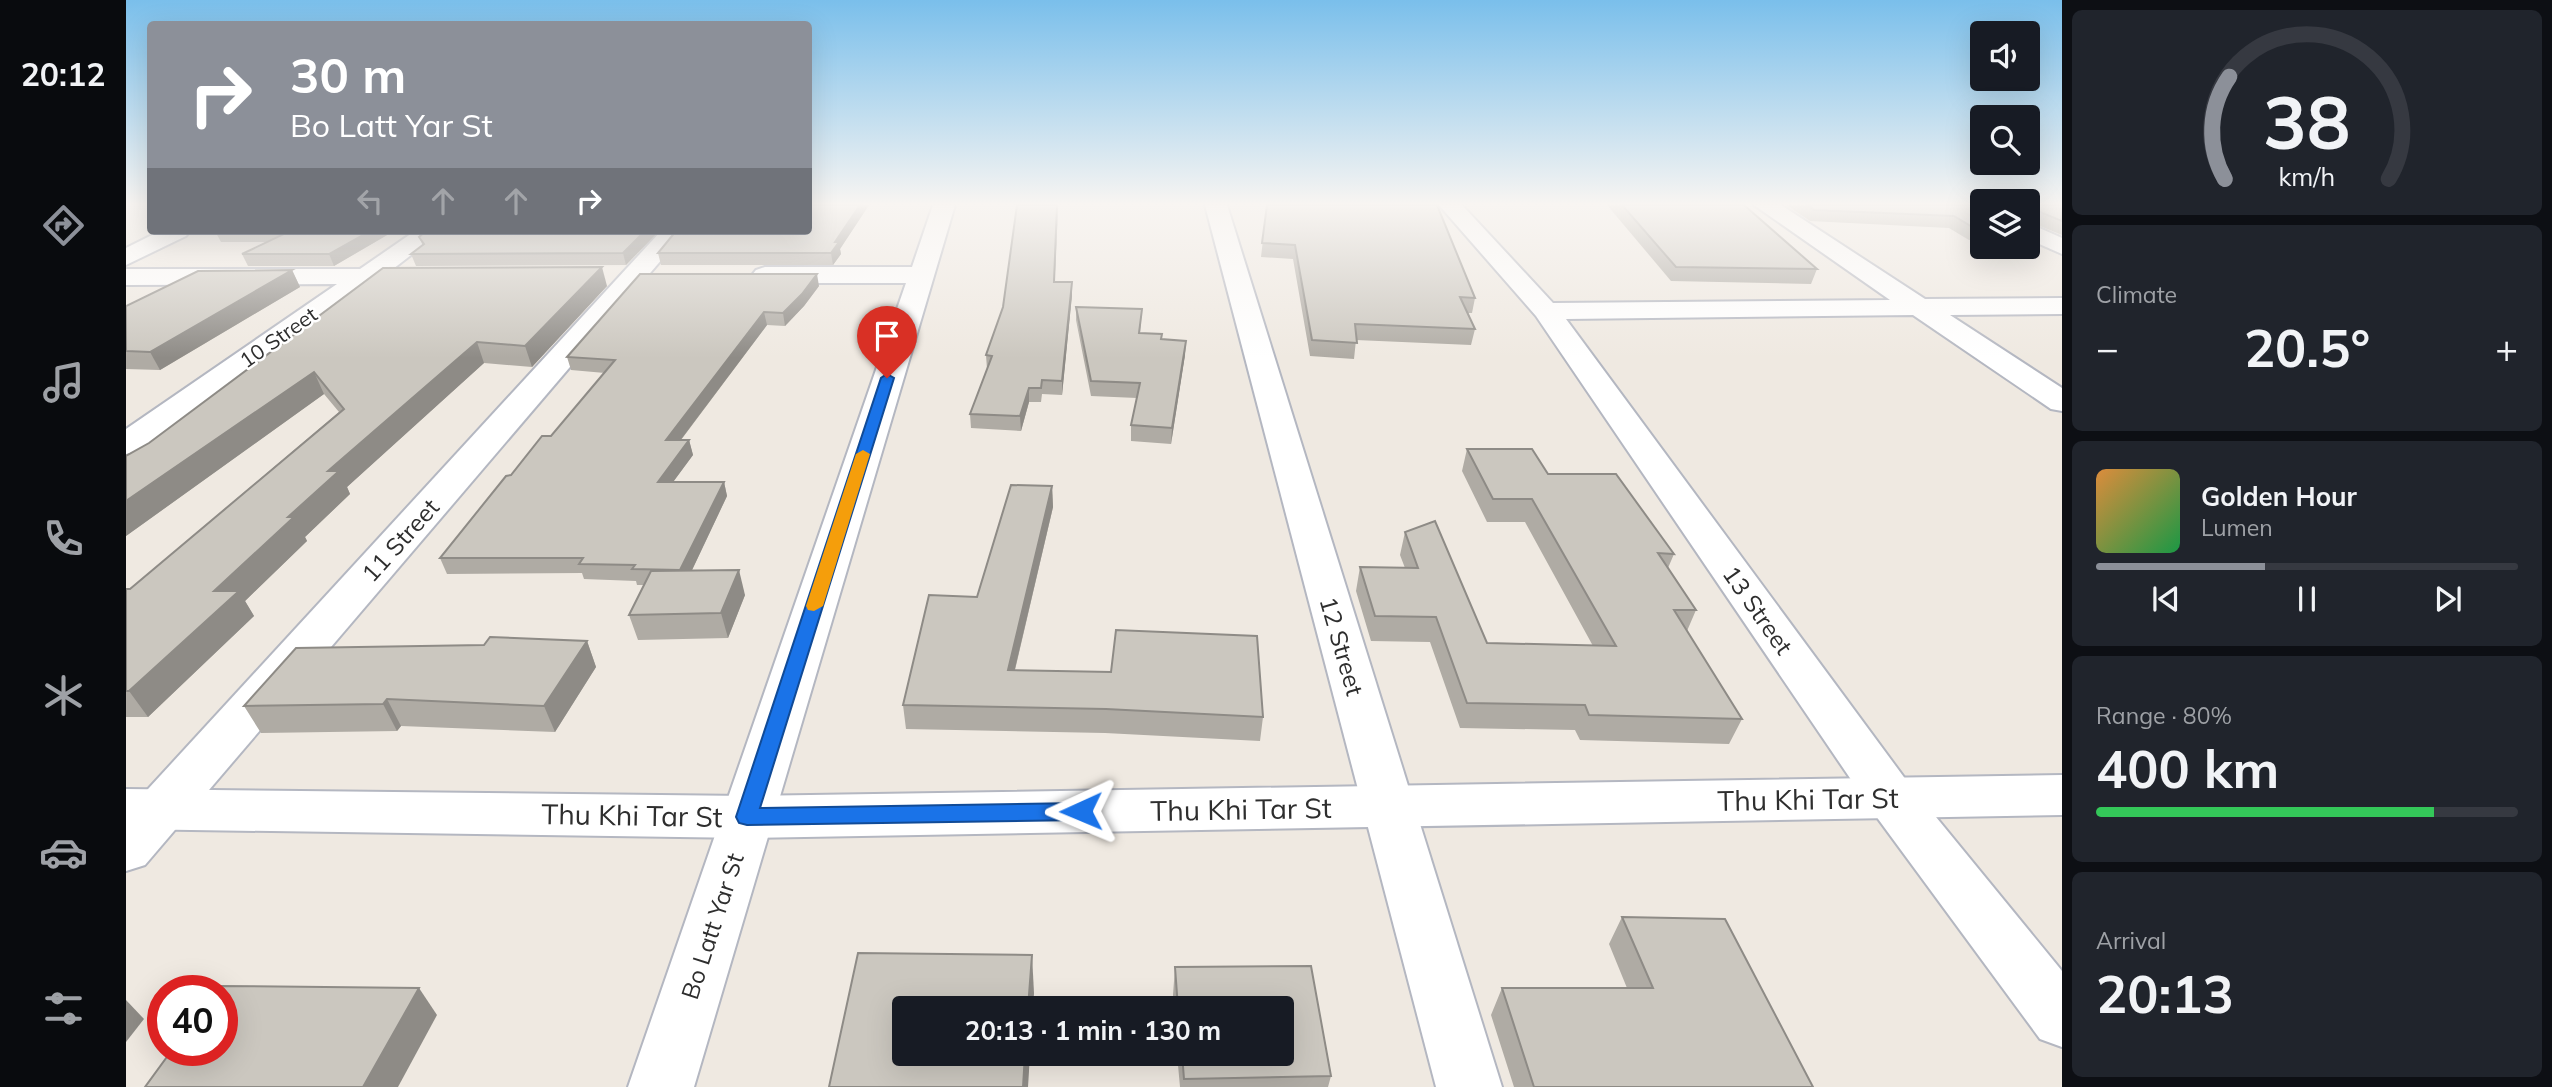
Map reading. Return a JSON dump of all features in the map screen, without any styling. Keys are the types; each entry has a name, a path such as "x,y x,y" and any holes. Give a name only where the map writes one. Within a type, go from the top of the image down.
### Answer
{"street":[{"name":"10 Street","path":"126,444 394,256"},
{"name":"11 Street","path":"126,849 144,809 652,256"},
{"name":"Bo Latt Yar St","path":"661,1087 927,256"},
{"name":"12 Street","path":"1231,256 1469,1087"},
{"name":"13 Street","path":"1496,256 1546,311 1892,798 2062,1018"},
{"path":"1841,256 2062,402"},
{"path":"743,275 920,275"},
{"path":"126,276 446,276"},
{"path":"1546,311 2062,306"},
{"name":"Thu Khi Tar St","path":"144,809 747,817 2062,795"}],"building":[{"path":"1010,256 1055,256 1054,282 1072,282 1062,381 1042,380 1041,388 1029,388 1020,416 970,414 992,356 986,355 1003,307"},
{"path":"1297,256 1458,256 1475,298 1460,297 1475,329 1355,324 1357,343 1312,340"},
{"path":"1666,256 1802,256 1817,269 1676,267"},
{"path":"602,267 525,346 477,342 328,471 339,471 288,517 294,517 214,591 239,591 126,691 126,589 130,589 344,409 314,372 126,501 126,456 149,443 383,268"},
{"path":"292,270 150,352 126,351 126,306 198,271"},
{"path":"640,274 817,274 783,313 764,312 666,440 689,440 658,482 724,482 680,570 632,569 635,565 579,564 583,558 440,558 506,476 511,475 542,436 551,436 615,360 567,357"},
{"path":"1076,307 1142,309 1139,333 1162,334 1161,339 1186,341 1172,428 1131,425 1140,383 1091,381"},
{"path":"1467,449 1532,449 1548,474 1616,474 1674,554 1658,553 1696,610 1674,610 1742,719 1589,715 1585,705 1467,703 1436,617 1375,616 1360,567 1418,568 1405,532 1435,521 1487,643 1616,646 1532,499 1493,499"},
{"path":"1011,485 1052,486 1008,670 1111,672 1116,630 1257,636 1263,717 1106,709 903,705 929,595 977,597"},
{"path":"739,570 721,613 629,615 651,571"},
{"path":"490,637 587,641 544,706 387,699 383,704 244,706 296,648 484,645"},
{"path":"1622,917 1725,919 1813,1087 1534,1087 1502,988 1653,988"},
{"path":"858,953 1032,955 1029,996 892,996 892,1066 1024,1066 1023,1087 829,1087"},
{"path":"1311,966 1331,1076 1184,1079 1183,1066 1294,1066 1294,996 1177,996 1175,967"},
{"path":"238,986 419,988 363,1087 145,1087 160,1066 238,1066"}],"slow traffic":[{"path":"814,606 863,454"}],"route":[{"path":"887,378 747,817 1081,811"}]}
